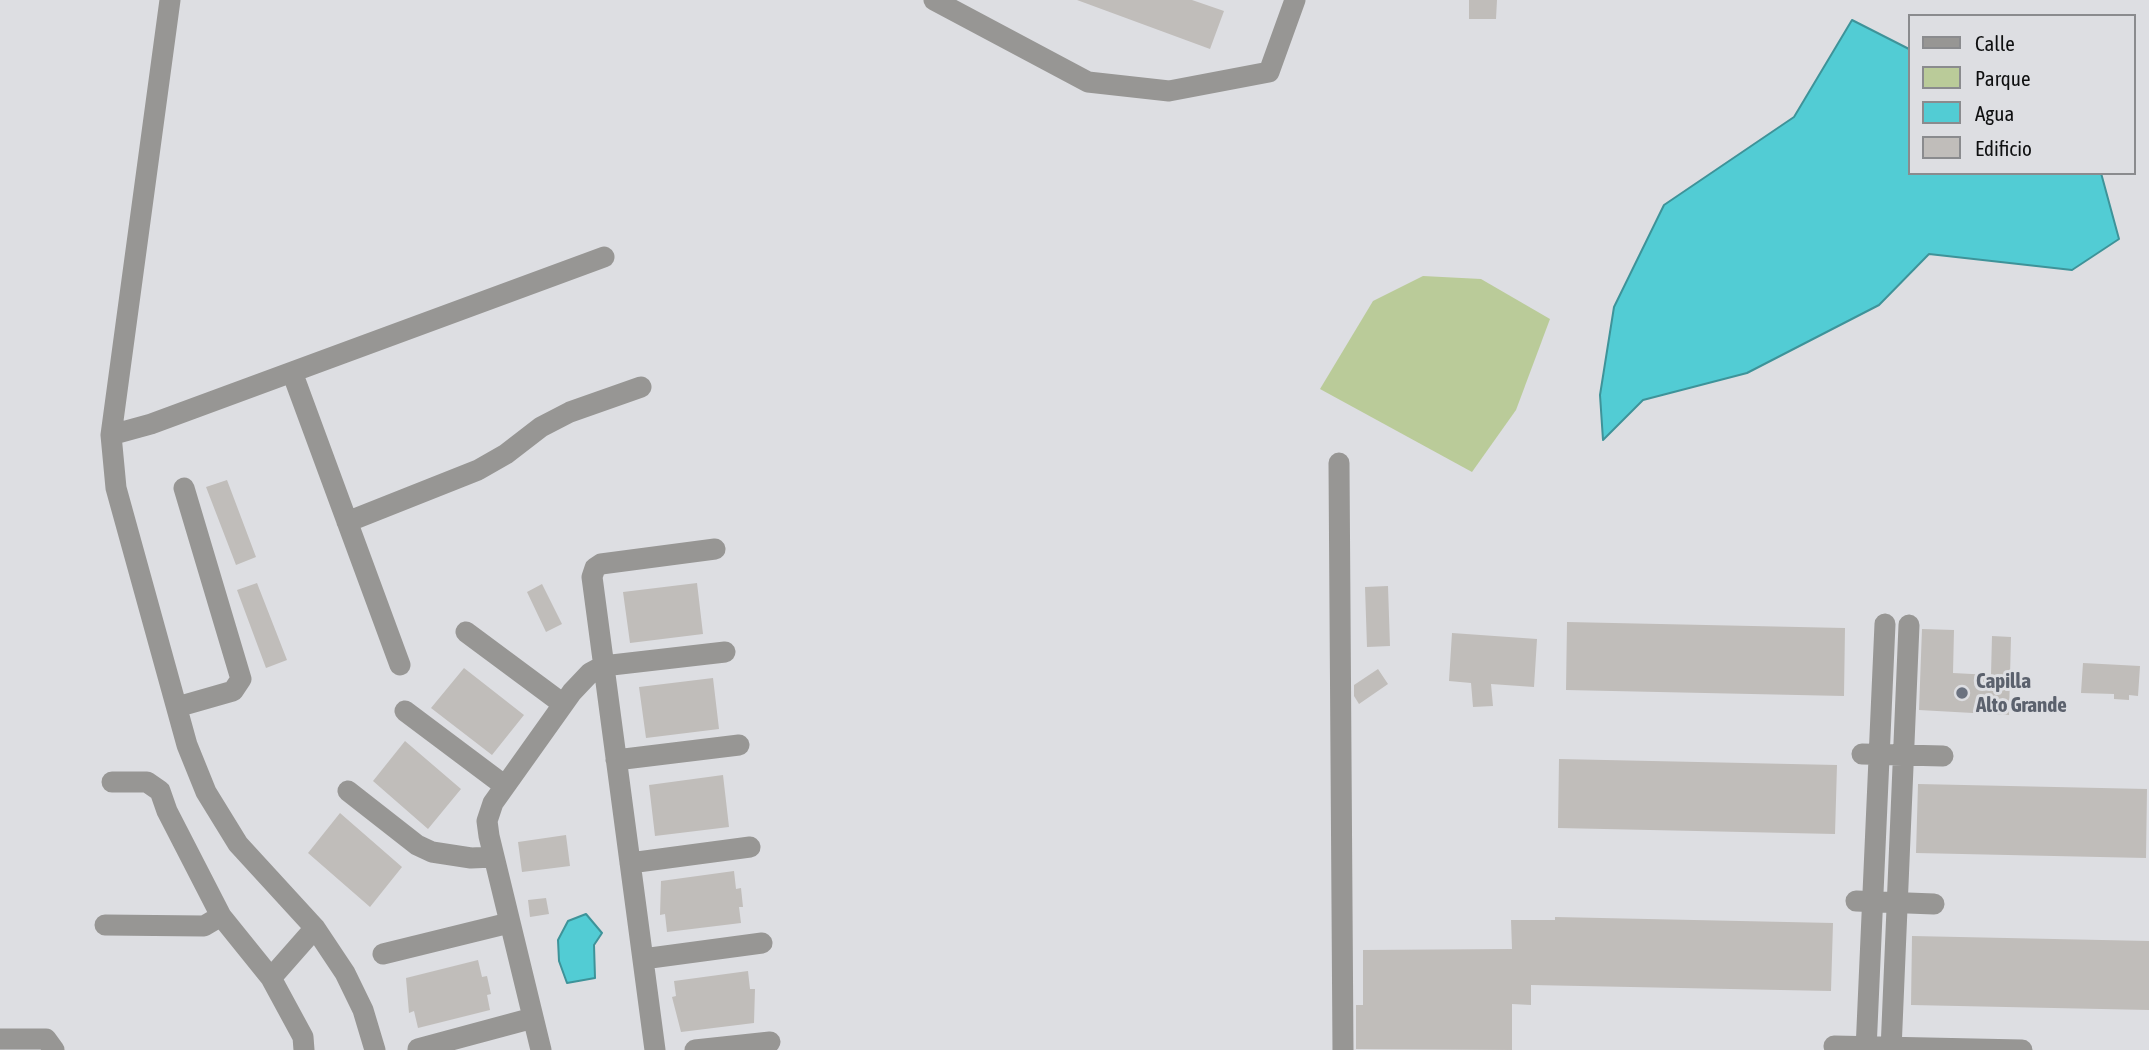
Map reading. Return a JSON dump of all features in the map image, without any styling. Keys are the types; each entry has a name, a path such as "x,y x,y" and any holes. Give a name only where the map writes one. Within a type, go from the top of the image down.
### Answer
{"street":[{"path":"170,0 111,435 116,488 187,745 206,792 238,844 315,928 345,973 363,1010 375,1050"},
{"path":"934,0 1088,82 1168,91 1269,72 1295,0"},
{"path":"111,435 151,424 604,257"},
{"path":"292,372 400,664"},
{"path":"347,522 478,470 506,454 541,427 570,412 641,387"},
{"path":"1339,463 1343,1050"},
{"path":"177,708 233,691 241,680 184,488"},
{"path":"655,1050 615,760 593,573 601,564 715,549"},
{"path":"1866,1049 1864,902 1871,754 1885,624"},
{"path":"1891,1048 1909,625"},
{"path":"467,632 563,704"},
{"path":"541,1050 494,858 487,821 493,803 580,681 603,666 725,652"},
{"path":"405,710 505,786"},
{"path":"615,760 739,745"},
{"path":"1871,754 1943,756"},
{"path":"112,782 147,782 160,791 167,811 222,916 271,978 303,1037 304,1050"},
{"path":"348,791 417,845 432,852 471,858 494,858"},
{"path":"630,863 750,846"},
{"path":"1864,902 1934,904"},
{"path":"105,925 204,926 222,916"},
{"path":"383,954 509,923"},
{"path":"271,978 315,928"},
{"path":"643,959 762,943"},
{"path":"418,1049 533,1017"},
{"path":"0,1039 46,1039 54,1050"},
{"path":"695,1050 770,1042"},
{"path":"1834,1046 1866,1049 2022,1050"}],"green space":[{"path":"1423,276 1481,279 1550,319 1516,410 1472,472 1320,389 1373,301"}],"water":[{"path":"1852,20 1908,48 1908,175 2102,175 2119,239 2072,270 1929,254 1879,305 1747,373 1643,400 1603,440 1600,395 1614,307 1664,205 1794,117"},
{"path":"586,914 602,933 594,945 595,978 567,983 559,961 558,940 568,921"}],"building":[{"path":"1077,0 1192,0 1224,11 1210,49"},
{"path":"1469,0 1497,0 1496,19 1469,19"},
{"path":"227,480 256,557 236,565 206,487"},
{"path":"257,583 287,660 266,668 237,590"},
{"path":"697,583 703,634 630,643 623,592"},
{"path":"542,584 562,624 546,632 527,592"},
{"path":"1388,586 1390,646 1367,647 1365,587"},
{"path":"1567,622 1845,628 1844,696 1566,690"},
{"name":"Capilla Alto Grande","path":"1922,629 1954,630 1953,673 1991,675 1992,636 2011,637 2009,715 1919,710"},
{"path":"1452,633 1537,639 1534,687 1491,684 1493,706 1473,707 1471,683 1449,681"},
{"path":"2083,663 2140,666 2138,696 2129,695 2129,700 2114,699 2114,694 2081,693"},
{"path":"464,668 524,715 492,755 431,708"},
{"path":"1378,669 1388,684 1359,704 1354,696 1354,685"},
{"path":"713,678 719,729 646,738 639,687"},
{"path":"405,741 461,789 428,829 373,781"},
{"path":"1559,759 1837,765 1835,834 1558,828"},
{"path":"723,775 729,827 655,836 649,785"},
{"path":"1918,784 2147,789 2146,858 1916,853"},
{"path":"340,813 402,867 370,907 308,853"},
{"path":"566,835 570,866 522,872 518,842"},
{"path":"734,871 736,889 741,888 741,923 667,932 665,914 660,915 661,881"},
{"path":"546,898 549,914 530,917 528,900"},
{"path":"1555,917 1833,923 1831,991 1531,985 1531,1005 1512,1004 1512,1050 1356,1049 1356,1005 1363,1005 1363,950 1512,949 1511,920 1555,920"},
{"path":"1912,936 2149,941 2149,1010 1911,1005"},
{"path":"478,960 482,977 487,976 491,994 487,995 490,1010 418,1028 414,1011 409,1013 406,978"},
{"path":"748,971 750,989 755,989 754,1023 681,1032 672,997 676,996 674,981"}],"place":[{"name":"Capilla Alto Grande","path":"1962,693"}]}
